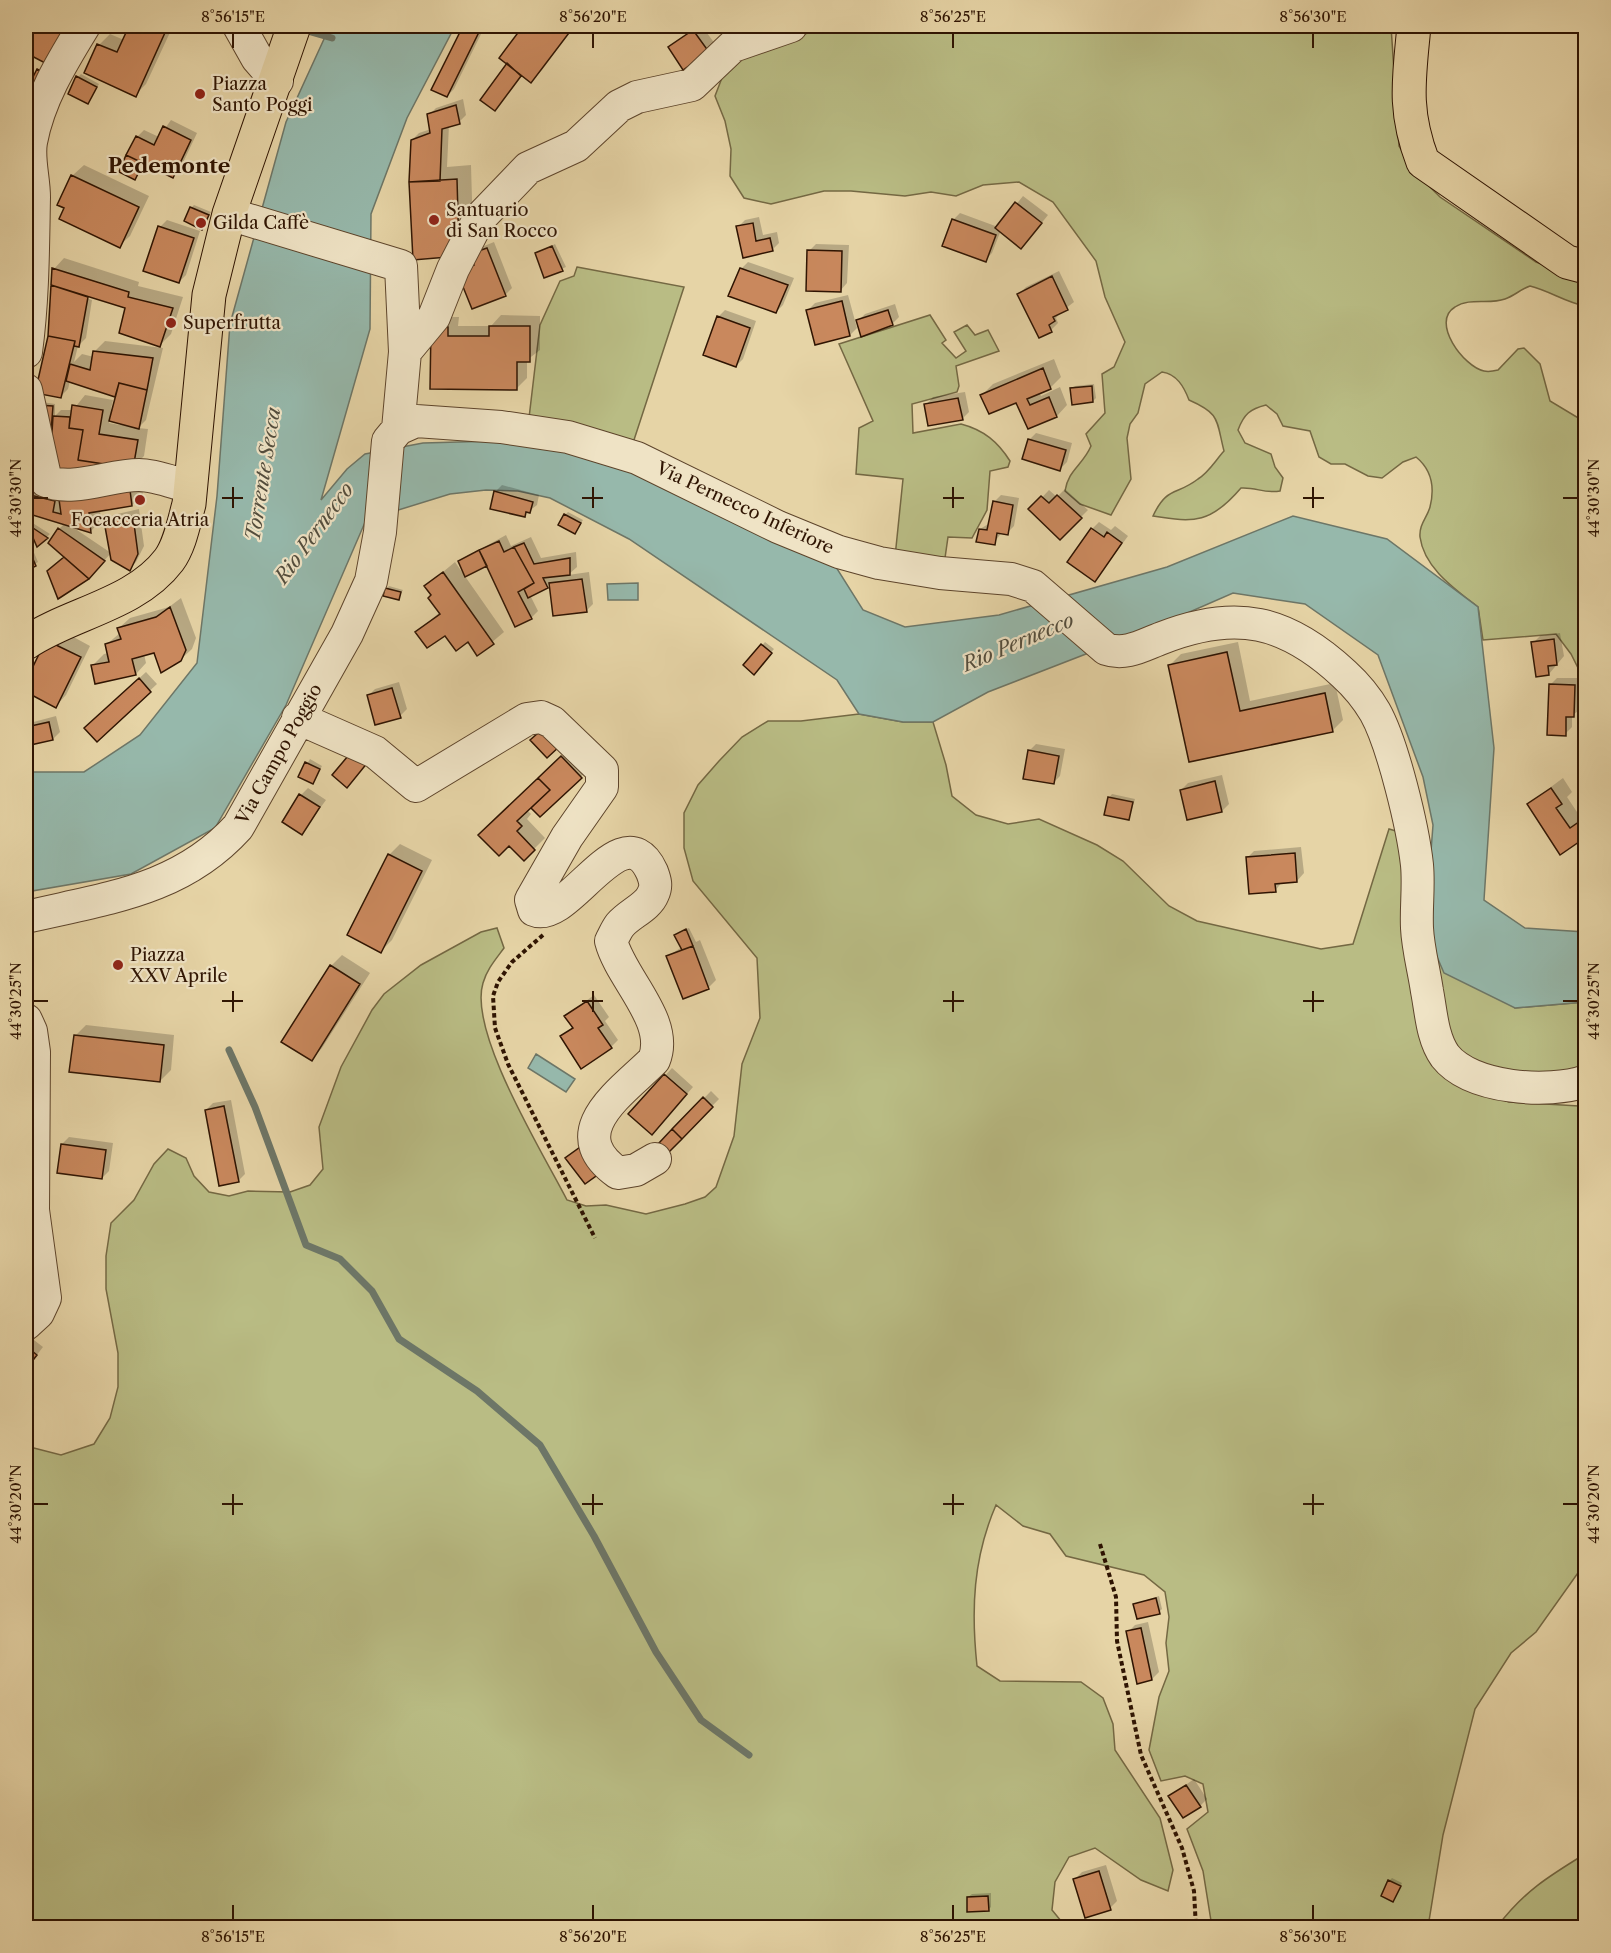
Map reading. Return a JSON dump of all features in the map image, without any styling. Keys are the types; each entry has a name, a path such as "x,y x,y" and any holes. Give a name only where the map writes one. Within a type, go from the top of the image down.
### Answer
{"main road":[{"path":"1414,26 1407,99 1412,135 1423,162 1567,262 1586,267"},
{"path":"26,643 41,632 108,603 145,583 169,560 181,534 189,504 209,295 293,27"}],"street":[{"path":"26,352 33,297 34,185 30,145 38,115 53,78 84,26"},
{"path":"239,26 257,58 277,81"},
{"path":"405,352 434,317 453,269 479,219 528,168 576,146 637,97 667,93 692,85 733,46 791,26"},
{"name":"Via Campo Poggio","path":"26,917 152,886 179,875 218,849 238,827 347,634 371,581 405,352 401,266 235,216"},
{"path":"26,390 46,481 54,484 69,484 141,475 190,487"},
{"name":"Via Pernecco Inferiore","path":"393,435 416,421 501,427 568,437 637,458 778,527 839,552 879,563 940,573 1011,579 1033,586 1106,649 1116,653 1128,651 1171,634 1214,623 1245,621 1275,628 1319,654 1345,675 1375,711 1385,735 1400,785 1417,865 1417,930 1437,1040 1445,1056 1466,1072 1499,1083 1537,1088 1571,1086 1586,1081"},
{"path":"298,718 375,752 416,786 527,718 541,717 552,722 602,770 604,778 602,787 567,837 531,900 534,910 542,914 554,910 609,859 621,854 635,855 648,865 656,883 653,896 620,926 611,941 615,957 653,1021 659,1041 658,1052 654,1060 598,1116 593,1128 596,1148 606,1164 618,1173 636,1170 655,1159"},
{"path":"26,1020 31,1031 34,1052 33,1210 45,1298 38,1313 26,1324"}],"path":[{"path":"554,910 540,940 512,962 498,982 493,996 495,1028 508,1064 595,1238"},
{"path":"1100,1544 1116,1597 1117,1641 1141,1755 1182,1848 1194,1891 1196,1928"}],"green space":[{"path":"840,26 868,33 894,26 1391,26 1399,146 1415,172 1440,197 1536,262 1585,280 1585,306 1530,286 1499,301 1461,304 1448,314 1446,323 1448,333 1459,353 1476,368 1484,371 1498,370 1518,349 1524,348 1540,364 1550,401 1585,422 1585,682 1571,654 1556,634 1483,640 1478,607 1442,577 1423,548 1420,532 1430,507 1432,486 1426,467 1416,457 1403,462 1382,478 1368,476 1345,464 1331,464 1319,457 1310,431 1283,426 1277,414 1266,405 1248,413 1238,430 1245,443 1271,454 1275,467 1283,478 1280,491 1241,488 1220,508 1202,518 1180,520 1153,516 1163,500 1202,476 1224,451 1216,419 1207,410 1189,400 1176,378 1162,372 1145,384 1138,413 1130,424 1127,438 1131,479 1111,515 1080,504 1065,491 1069,478 1091,446 1086,434 1105,413 1102,374 1114,367 1125,342 1105,297 1096,261 1053,202 1019,182 983,185 956,196 931,192 905,196 824,191 771,204 744,198 730,176 731,149 725,121 715,96 725,70 768,42"},
{"path":"577,267 684,287 632,446 529,418 540,325 560,281 574,276"},
{"path":"930,315 946,340 942,343 956,358 966,351 954,332 967,325 975,335 988,330 999,351 956,366 959,386 957,392 912,404 913,433 961,424 990,438 1010,461 1008,467 990,471 987,510 972,538 948,537 944,565 895,557 903,479 856,474 859,428 873,421 839,344"},
{"path":"859,714 903,722 933,722 946,765 952,796 976,815 1008,824 1039,819 1097,845 1123,861 1169,906 1197,921 1321,949 1353,944 1389,829 1403,833 1415,980 1476,1090 1509,1102 1579,1106 1585,1102 1585,1563 1536,1632 1511,1653 1475,1709 1443,1835 1428,1927 1212,1927 1203,1871 1187,1829 1208,1812 1203,1784 1185,1776 1161,1781 1149,1750 1159,1697 1169,1671 1166,1643 1169,1617 1165,1592 1144,1575 1066,1556 1050,1534 1023,1526 996,1505 988,1525 978,1564 974,1604 977,1666 1000,1681 1081,1682 1103,1698 1113,1724 1115,1750 1160,1818 1173,1870 1168,1891 1141,1880 1095,1848 1069,1857 1055,1882 1052,1910 1066,1927 26,1927 26,1446 61,1455 94,1444 110,1418 118,1387 118,1353 106,1289 106,1256 111,1223 134,1200 154,1164 168,1149 186,1158 194,1176 209,1192 229,1196 248,1191 290,1192 310,1185 323,1169 319,1127 341,1067 372,1010 384,994 421,965 481,932 497,928 504,948 489,969 483,983 481,1004 486,1031 510,1092 567,1200 586,1206 606,1205 646,1214 705,1197 716,1187 734,1136 742,1064 760,1018 757,958 693,881 684,848 684,813 698,785 719,761 742,737 768,721 801,721"},
{"path":"1425,929 1515,1008 1585,1002 1585,1067 1530,1077 1464,1060 1450,1037"},
{"path":"1585,1854 1585,1927 1497,1927 1527,1894"}],"water":[{"path":"330,26 455,26 407,118 371,214 370,329 321,500 347,469 365,454 423,443 495,441 579,453 634,470 836,567 863,610 905,627 999,615 1167,567 1293,516 1387,539 1478,607 1494,748 1484,900 1525,928 1585,932 1585,1002 1515,1008 1444,973 1425,929 1433,825 1423,777 1378,655 1305,604 1233,593 1153,628 988,692 933,722 903,722 859,714 837,680 629,539 550,498 518,491 486,490 450,494 366,520 286,705 215,828 131,874 26,892 26,772 84,772 140,735 197,663 217,496 230,324 286,122"},
{"path":"638,583 638,600 608,600 607,584"},
{"path":"536,1054 575,1079 566,1092 528,1068"}],"building":[{"path":"26,26 68,26 47,64 26,53"},
{"path":"129,26 168,26 136,97 84,73 97,44 117,52"},
{"path":"463,26 482,26 447,97 431,90"},
{"path":"523,26 568,26 572,29 531,83 499,58"},
{"path":"693,30 709,52 683,70 668,47"},
{"path":"507,63 521,76 495,111 480,100"},
{"path":"37,69 46,74 39,86 31,81"},
{"path":"76,76 97,87 88,104 68,94"},
{"path":"456,105 460,124 442,129 440,181 409,182 411,140 430,133 427,114"},
{"path":"163,126 191,140 173,178 126,155 136,136 154,145"},
{"path":"126,155 143,163 135,180 119,172"},
{"path":"71,175 139,207 120,248 59,219 64,208 57,205"},
{"name":"Santuario di San Rocco","path":"457,179 459,250 448,257 413,260 409,182"},
{"path":"1015,202 1042,223 1021,249 995,228"},
{"path":"190,207 209,215 202,230 184,221"},
{"path":"952,219 996,235 986,262 942,246"},
{"path":"753,223 756,241 770,238 773,251 743,258 736,226"},
{"path":"158,226 194,238 179,283 143,271"},
{"path":"552,246 563,271 544,278 535,253"},
{"path":"487,248 506,296 472,309 457,272 474,265 470,254"},
{"path":"807,250 842,251 841,292 806,291"},
{"path":"52,268 129,292 128,297 173,308 160,347 119,333 125,308 51,285"},
{"path":"740,268 788,285 776,313 728,296"},
{"path":"1052,276 1068,310 1053,317 1055,321 1049,325 1052,332 1039,338 1017,294"},
{"path":"51,285 88,297 79,347 74,346 75,341 48,336"},
{"path":"842,301 850,336 815,345 806,310"},
{"path":"888,310 893,325 861,337 856,320"},
{"path":"717,316 750,328 736,367 703,355"},
{"path":"489,326 530,326 530,362 517,362 517,390 430,389 431,327 448,327 448,336 489,336"},
{"path":"48,336 75,341 61,398 35,393"},
{"path":"93,351 153,358 147,390 119,383 115,397 66,381 70,364 90,370"},
{"path":"1043,368 1051,389 1027,399 1030,405 1049,397 1057,417 1028,429 1016,403 989,414 980,395"},
{"path":"119,383 147,390 139,429 109,421"},
{"path":"1092,386 1093,402 1072,405 1070,388"},
{"path":"958,398 963,420 928,426 924,404"},
{"path":"37,405 53,406 51,432"},
{"path":"72,405 103,410 99,434 138,440 133,469 78,460 83,430 69,428"},
{"path":"53,416 70,417 69,428 83,430 78,460 104,464 57,472 50,465"},
{"path":"1028,439 1066,450 1060,471 1022,459"},
{"path":"129,482 132,506 89,513 91,533 26,513 26,494 55,501 53,512 61,514 58,492"},
{"path":"494,491 533,502 530,513 526,512 525,517 490,509"},
{"path":"1057,495 1082,518 1060,540 1028,509 1041,496 1049,503"},
{"path":"993,501 1013,505 1008,535 997,533 995,545 976,542 979,529 987,530"},
{"path":"564,514 581,523 575,534 558,525"},
{"path":"133,516 138,554 130,571 111,560 104,521"},
{"path":"27,524 48,538 37,547"},
{"path":"58,528 105,561 89,579 48,543"},
{"path":"1091,528 1104,537 1107,532 1122,543 1095,582 1067,562"},
{"path":"499,541 504,552 514,547 534,583 518,592 532,619 515,627 479,550"},
{"path":"524,543 534,564 570,558 570,575 543,578 548,588 528,598 524,589 534,583 514,547"},
{"path":"29,550 36,566 26,571 26,552"},
{"path":"479,550 487,566 465,577 458,561"},
{"path":"64,557 89,579 58,599 47,571"},
{"path":"443,572 494,644 477,656 468,642 456,651 445,636 427,648 415,632 440,614 428,598 431,595 424,586"},
{"path":"582,579 587,612 553,616 549,583"},
{"path":"385,588 401,592 399,600 383,596"},
{"path":"170,607 186,650 181,661 161,673 154,653 132,659 136,675 95,684 91,665 109,662 105,644 121,639 117,628 156,617"},
{"path":"1554,639 1557,665 1548,666 1549,675 1536,677 1531,642"},
{"path":"761,644 772,653 754,675 743,665"},
{"path":"56,645 81,657 56,708 26,692 26,681 42,648"},
{"path":"1227,652 1240,711 1325,693 1333,732 1189,762 1168,665"},
{"path":"139,678 151,692 97,742 84,728"},
{"path":"1549,684 1575,685 1574,717 1566,717 1566,736 1547,735"},
{"path":"392,688 401,718 375,725 367,695"},
{"path":"49,722 53,740 26,746 26,727"},
{"path":"545,727 561,745 547,758 530,740"},
{"path":"353,750 368,762 347,788 332,775"},
{"path":"1028,750 1059,756 1054,784 1023,779"},
{"path":"561,756 582,778 540,817 531,808 550,790 538,778"},
{"path":"305,762 320,769 313,784 298,777"},
{"path":"538,778 550,790 517,821 522,826 517,831 535,850 524,861 509,846 499,856 478,835"},
{"path":"1215,781 1222,812 1187,820 1180,790"},
{"path":"1551,788 1562,804 1556,808 1570,828 1586,817 1586,851 1579,842 1560,855 1527,804"},
{"path":"299,794 320,807 302,835 282,822"},
{"path":"1108,797 1133,802 1129,820 1104,815"},
{"path":"1295,853 1297,882 1275,884 1276,892 1249,894 1246,857"},
{"path":"388,854 422,871 381,953 347,935"},
{"path":"686,929 693,946 682,950 674,935"},
{"path":"693,946 709,989 683,999 666,956"},
{"path":"330,965 360,984 312,1061 281,1042"},
{"path":"587,1001 603,1025 598,1028 612,1048 581,1069 560,1036 573,1028 564,1016"},
{"path":"74,1035 164,1045 160,1082 69,1072"},
{"path":"664,1074 687,1094 652,1135 628,1114"},
{"path":"703,1097 713,1107 682,1139 672,1129"},
{"path":"224,1106 239,1182 219,1186 205,1110"},
{"path":"672,1129 682,1139 669,1152 659,1143"},
{"path":"61,1144 106,1150 102,1179 57,1173"},
{"path":"583,1145 603,1171 585,1184 565,1158"},
{"path":"26,1346 37,1355 26,1369"},
{"path":"1156,1598 1160,1614 1137,1619 1133,1604"},
{"path":"1141,1628 1152,1680 1137,1684 1126,1631"},
{"path":"1186,1785 1201,1807 1183,1818 1168,1796"},
{"path":"1099,1871 1111,1910 1085,1918 1073,1879"},
{"path":"1388,1880 1401,1886 1393,1902 1381,1896"},
{"path":"988,1896 989,1911 967,1912 967,1897"}],"waterway":[{"path":"311,32 332,38"},
{"path":"229,1050 255,1107 306,1245 340,1259 372,1291 399,1339 477,1391 540,1445 594,1536 656,1652 701,1720 749,1755"}],"place":[{"name":"Piazza Santo Poggi","path":"200,94"},
{"name":"Santuario di San Rocco","path":"434,220"},
{"name":"Gilda Caffè","path":"201,223"},
{"name":"Superfrutta","path":"171,323"},
{"name":"Focacceria Atria","path":"140,500"},
{"name":"Piazza XXV Aprile","path":"118,965"}],"district":[{"name":"Pedemonte","path":"169,165"}],"water label":[{"name":"Torrente Secca","path":"263,474"},
{"name":"Rio Pernecco","path":"314,533"},
{"name":"Rio Pernecco","path":"1018,642"}]}
